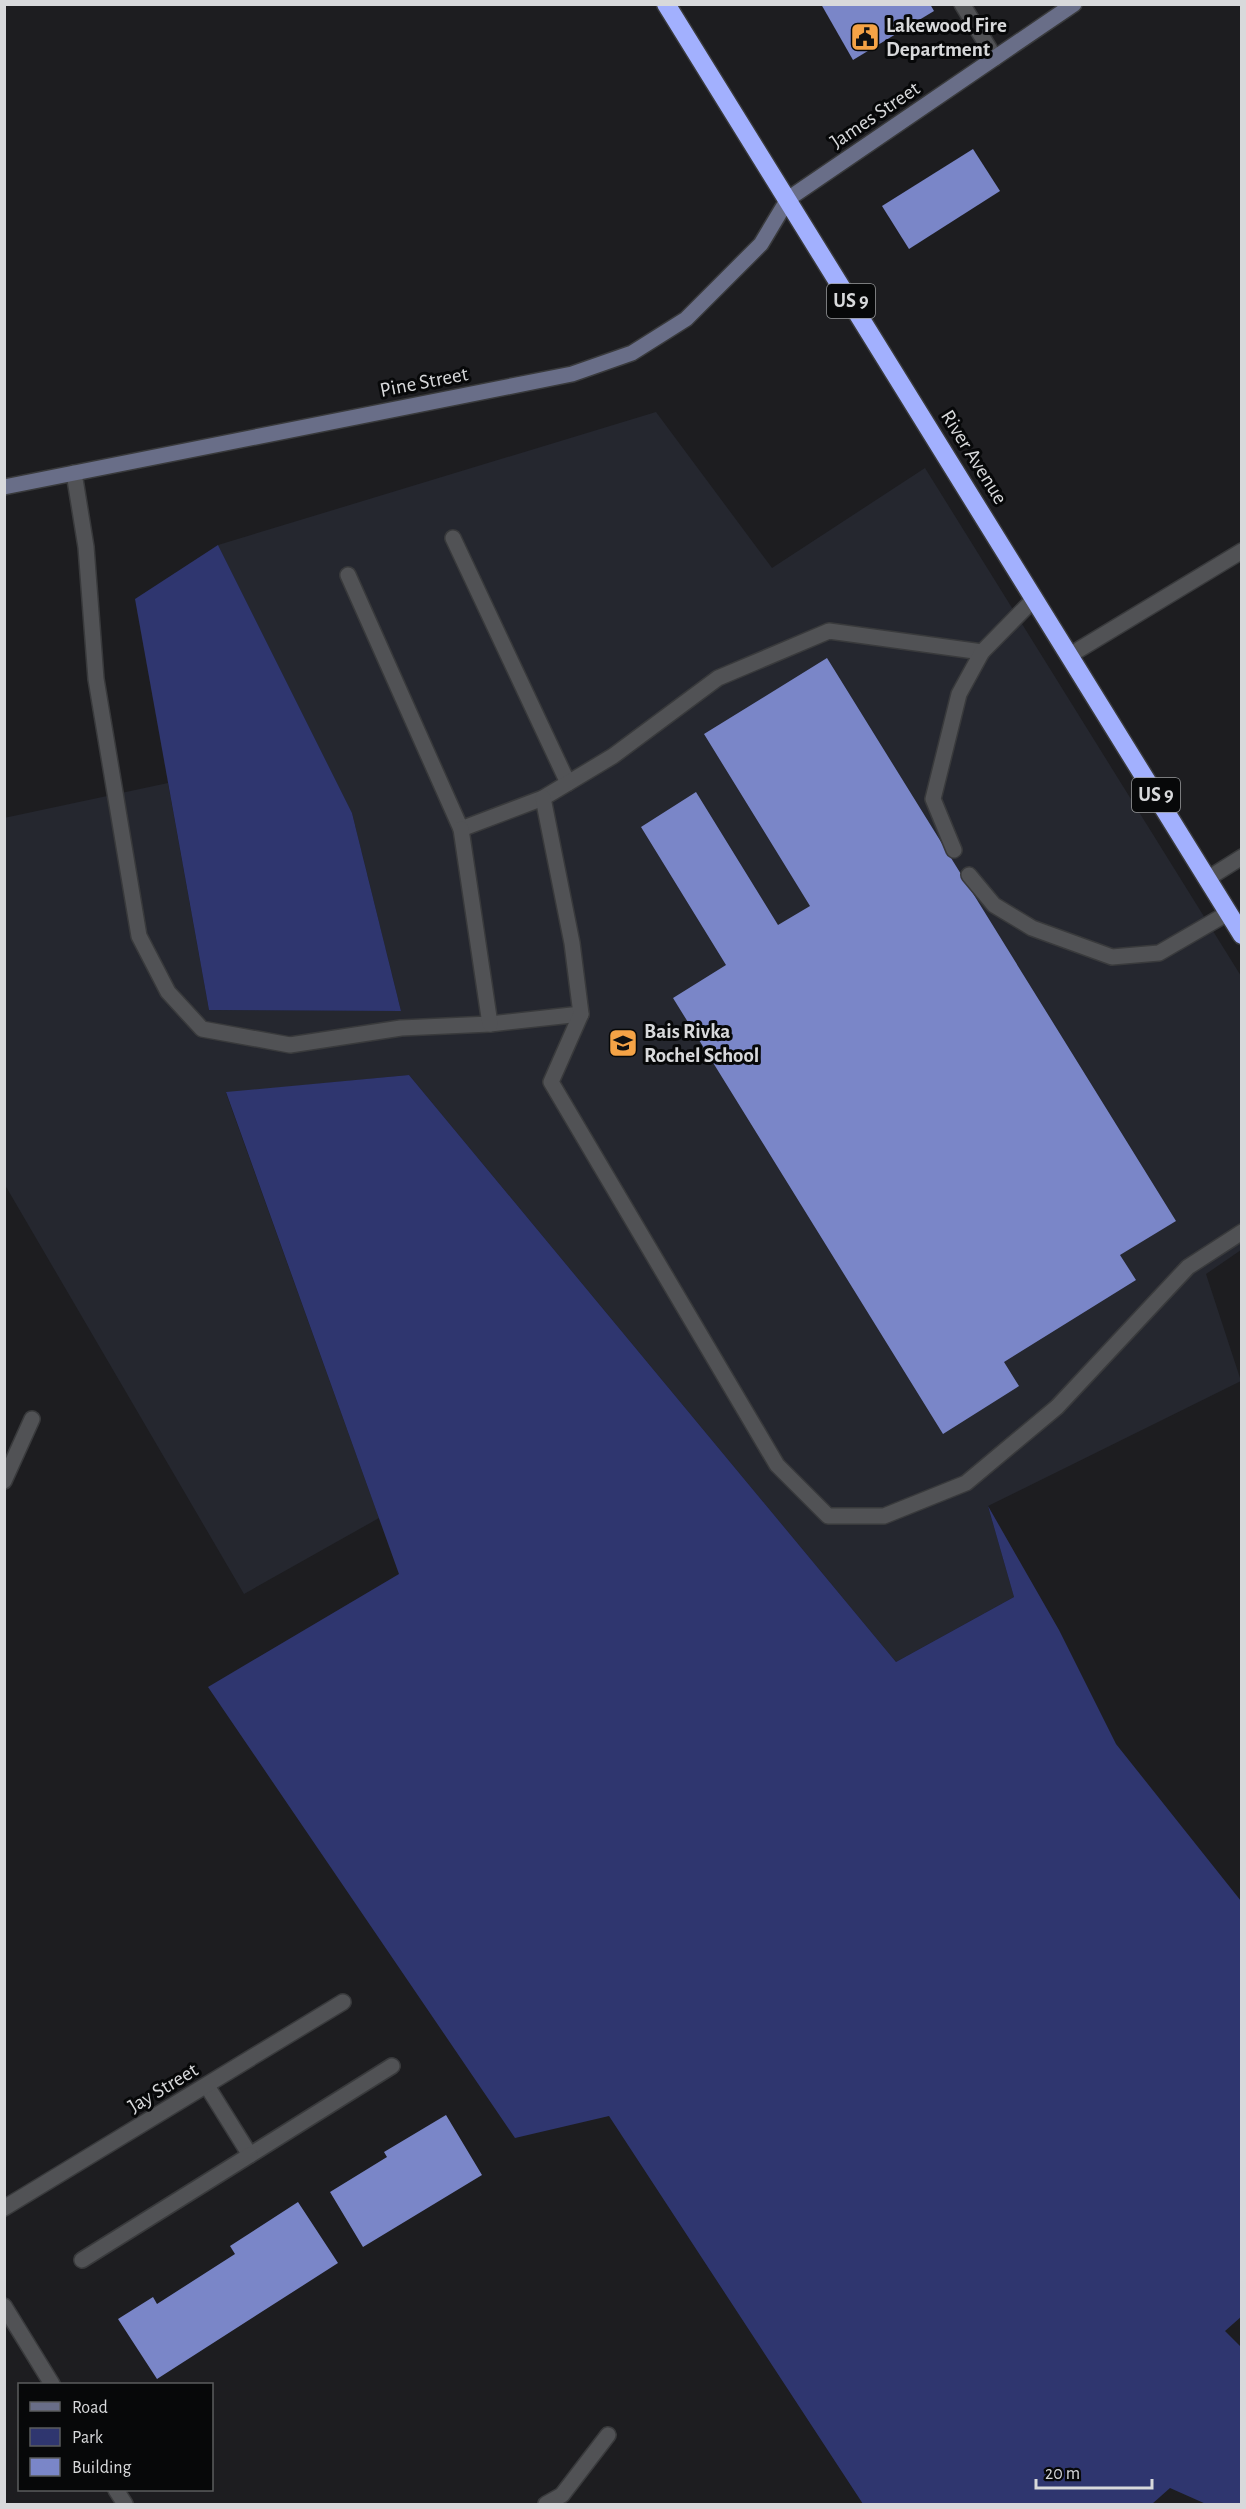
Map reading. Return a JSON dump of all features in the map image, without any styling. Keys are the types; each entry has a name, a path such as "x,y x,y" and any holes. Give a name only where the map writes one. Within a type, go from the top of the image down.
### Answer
{"highway":[{"name":"River Avenue","path":"666,4 1071,655 1242,935"}],"street":[{"path":"962,4 995,58"},
{"name":"James Street","path":"788,199 1074,4"},
{"name":"Pine Street","path":"4,487 572,374 632,353 686,318 745,261 761,244 788,199"},
{"path":"74,473 86,547 96,679 139,936 168,992 202,1029 290,1045 401,1028 490,1024 581,1014"},
{"path":"453,538 568,783"},
{"path":"1071,655 1242,551"},
{"path":"348,575 461,829 490,1024"},
{"path":"954,850 933,799 959,694 982,652 1035,598"},
{"path":"461,829 543,798 613,756 718,678 829,631 982,652"},
{"path":"543,798 572,943 581,1014 551,1082 777,1465 828,1516 884,1516 966,1482 1057,1407 1188,1267 1242,1232"},
{"path":"1207,879 1242,857"},
{"path":"969,875 994,905 1032,928 1112,957 1159,953 1228,913"},
{"path":"4,1481 32,1419"},
{"name":"Jay Street","path":"4,2208 343,2002"},
{"path":"82,2260 392,2067"},
{"path":"207,2086 250,2155"},
{"path":"4,2306 51,2383"},
{"path":"546,2505 562,2494 608,2435"},
{"path":"117,2491 125,2505"}],"shaded area":[{"name":"Bais Rivka Rochel School","path":"656,412 772,568 925,468 1241,976 1241,1250 1206,1274 1241,1381 988,1506 1014,1597 896,1662 409,1075 226,1093 379,1518 244,1594 5,1185 4,818 168,783 209,1010 401,1011 352,813 218,545"}],"green space":[{"path":"218,545 352,813 401,1011 209,1010 135,599"},
{"path":"409,1075 896,1662 1014,1597 988,1506 1059,1630 1116,1744 1241,1901 1242,2316 1225,2331 1241,2347 1241,2504 1206,2504 1170,2488 1152,2504 863,2504 609,2116 515,2138 208,1687 399,1574 226,1092"}],"building":[{"name":"Lakewood Fire Department","path":"821,4 930,4 934,11 853,60"},
{"path":"973,149 1000,191 909,249 882,206"},
{"path":"827,658 1176,1221 1120,1255 1136,1280 1004,1362 1019,1386 943,1434 673,998 726,965 641,827 696,792 778,925 810,906 704,734"},
{"path":"446,2115 482,2175 363,2247 330,2192 387,2157 384,2152"},
{"path":"298,2202 338,2263 157,2379 118,2319 153,2297 157,2304 235,2254 230,2246"}],"place":[{"name":"Lakewood Fire Department","path":"865,37"},
{"name":"Bais Rivka Rochel School","path":"623,1043"}]}
